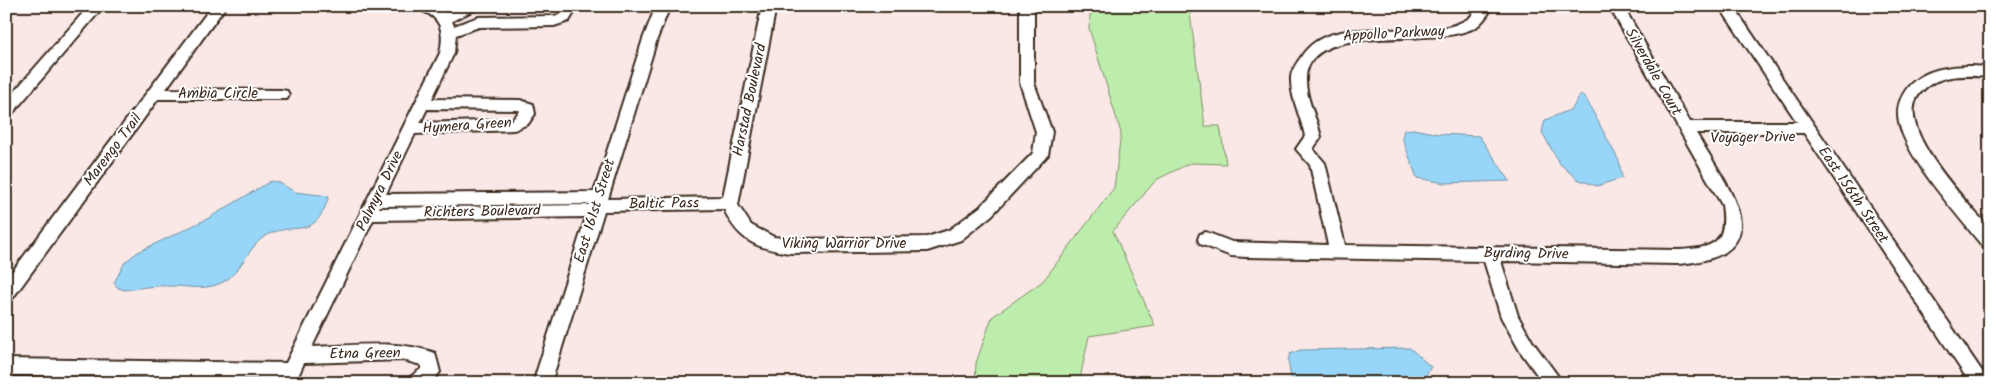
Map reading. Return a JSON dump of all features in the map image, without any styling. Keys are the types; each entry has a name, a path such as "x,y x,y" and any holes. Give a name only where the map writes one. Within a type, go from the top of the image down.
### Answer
{"street":[{"path":"6,111 97,6"},
{"name":"Marengo Trail","path":"6,294 219,6"},
{"path":"422,6 430,9 446,26"},
{"path":"446,26 475,6"},
{"path":"446,26 478,22 554,21 564,18 570,8 568,6"},
{"name":"East 161st Street","path":"542,383 650,39 663,6"},
{"name":"East 161st Street","path":"650,39 671,6"},
{"name":"Harstad Boulevard","path":"731,198 769,6"},
{"name":"Viking Warrior Drive","path":"731,198 736,218 745,230 757,238 773,244 791,246 927,244 955,235 986,211 1040,156 1044,132 1027,83 1027,6"},
{"name":"Appollo Parkway","path":"1338,251 1317,163 1304,148 1313,137 1299,78 1302,63 1312,50 1330,40 1347,34 1454,31 1472,24 1482,14 1486,6"},
{"name":"Silverdale Court","path":"1616,6 1688,133"},
{"name":"East 156th Street","path":"1726,6 1981,383"},
{"name":"Palmyra Drive","path":"292,370 446,53 450,39 446,26"},
{"path":"1990,72 1953,72 1930,78 1920,83 1908,97 1905,110 1913,139 1990,242"},
{"name":"Ambia Circle","path":"154,94 282,95"},
{"name":"Hymera Green","path":"410,129 514,125 522,122 528,112 528,108 520,105 422,104"},
{"name":"Voyager Drive","path":"1688,133 1811,132"},
{"name":"Byrding Drive","path":"1206,238 1232,249 1678,257 1704,255 1721,248 1730,239 1734,221 1730,205 1688,133"},
{"name":"Baltic Pass","path":"598,202 731,198"},
{"name":"Richters Boulevard","path":"372,207 598,202"},
{"path":"1490,254 1510,318 1526,346 1554,383"},
{"name":"Etna Green","path":"292,370 403,352 429,359 431,372 417,383"},
{"path":"6,367 292,370"}],"green space":[{"path":"1091,6 1189,6 1205,126 1220,126 1226,164 1190,163 1156,180 1113,231 1155,326 1089,336 1079,383 975,383 976,363 992,317 1043,281 1114,188 1121,133 1089,28"}],"water":[{"path":"1580,95 1585,97 1619,161 1622,178 1597,186 1577,179 1559,163 1542,132 1545,120 1572,109"},
{"path":"1413,129 1439,134 1479,136 1510,181 1445,183 1417,178 1402,137 1404,130"},
{"path":"271,181 278,182 295,192 329,196 317,220 302,228 285,229 264,237 231,276 216,285 199,288 160,286 125,290 118,288 114,283 125,262 138,252 207,219"},
{"path":"1410,348 1431,367 1421,383 1292,383 1288,361 1290,354 1300,350"}]}
